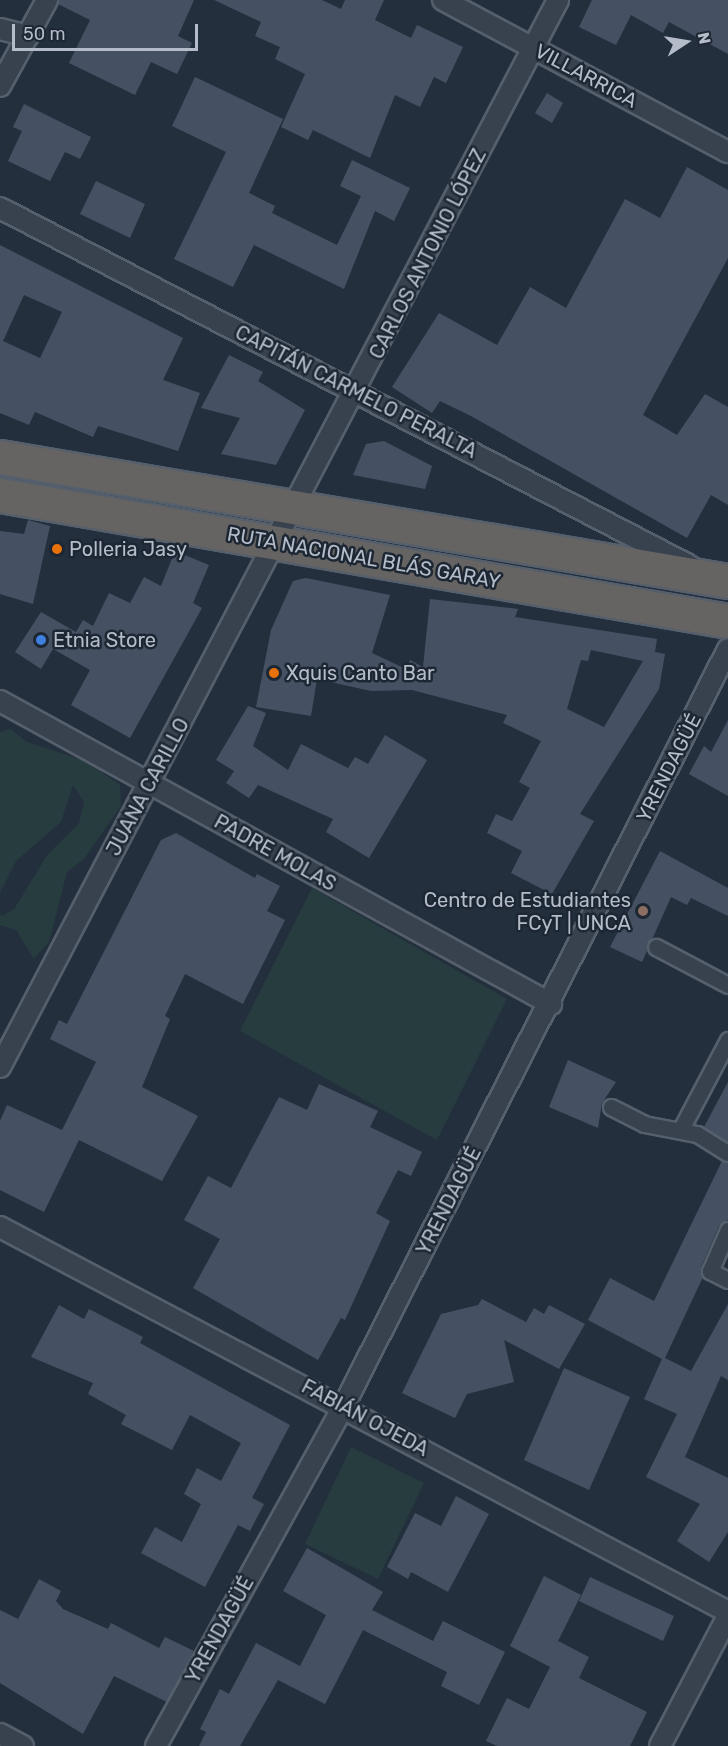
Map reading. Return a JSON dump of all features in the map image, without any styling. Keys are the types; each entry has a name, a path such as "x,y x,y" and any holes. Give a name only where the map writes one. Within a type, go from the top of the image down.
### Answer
{"highway":[{"name":"RUTA NACIONAL BLÁS GARAY","path":"0,457 720,579"},
{"name":"RUTA NACIONAL BLÁS GARAY","path":"0,495 728,621"}],"street":[{"path":"0,86 47,0"},
{"name":"VILLARRICA","path":"443,0 728,152"},
{"name":"CARLOS ANTONIO LÓPEZ","path":"297,507 558,0"},
{"path":"0,29 28,36"},
{"name":"CAPITÁN CARMELO PERALTA","path":"0,208 720,579"},
{"name":"JUANA CARILLO","path":"0,1067 297,507"},
{"name":"YRENDAGÜÉ","path":"156,1746 343,1407 551,1004 728,649"},
{"name":"PADRE MOLAS","path":"0,701 551,1004"},
{"path":"656,947 728,985"},
{"path":"681,1129 728,1040"},
{"path":"611,1107 644,1124 681,1129 728,1153"},
{"name":"FABIÁN OJEDA","path":"0,1227 343,1407 728,1614"},
{"path":"727,1235 710,1271 728,1280"},
{"path":"660,1746 728,1614"},
{"path":"0,1734 23,1746"}],"green space":[{"path":"11,729 27,742 86,761 120,785 121,806 84,859 67,872 49,942 34,959 16,930 0,925 0,912 1,916 14,909 48,854 79,823 84,802 73,785 61,822 16,861 0,893 0,732"},
{"path":"312,888 507,999 437,1140 240,1031"},
{"path":"351,1447 424,1483 378,1579 305,1544"}],"building":[{"path":"59,0 194,0 178,36 192,43 177,74 151,62 135,95 69,63 90,20 58,4"},
{"path":"214,0 322,0 341,9 345,0 384,0 375,20 411,38 417,25 463,47 446,83 434,77 420,107 395,95 370,158 313,130 308,140 281,127 305,74 275,59 280,47 255,36 261,22"},
{"path":"592,0 728,0 728,54 669,22 663,33 631,15 616,45 579,27"},
{"path":"195,77 283,119 249,193 275,206 272,213 337,245 361,196 340,186 352,160 410,188 394,221 375,211 344,289 254,245 233,287 174,259 226,152 172,126"},
{"path":"547,93 563,103 552,123 535,113"},
{"path":"24,104 91,137 80,159 65,152 50,181 8,161 22,131 13,127"},
{"path":"687,167 728,190 728,258 643,415 677,435 705,394 728,407 728,505 711,495 687,538 471,416 440,401 432,413 392,387 439,313 497,345 530,287 566,308 625,199 660,218"},
{"path":"96,181 145,204 130,238 80,214"},
{"path":"0,245 183,338 163,380 200,393 178,451 98,426 93,437 35,412 29,425 0,413","holes":["24,295 62,312 40,358 3,341"]},
{"path":"229,355 263,372 258,381 305,410 276,465 221,454 240,418 201,408"},
{"path":"384,441 432,466 425,489 353,475 366,444"},
{"path":"28,520 50,526 33,604 0,594 0,531 24,534"},
{"path":"175,551 209,565 193,603 202,608 130,738 71,705 90,670 53,649 41,669 15,652 41,612 76,632 83,620 93,626 109,593 130,603 144,577 161,586"},
{"path":"306,578 390,595 372,653 406,669 410,660 423,667 430,599 518,609 515,617 657,639 655,652 665,654 659,689 580,814 594,821 552,894 511,873 522,851 487,833 496,814 512,821 530,788 519,782 541,741 503,723 507,715 412,690 371,691 317,679 311,716 256,707 271,630 293,581","holes":["591,650 643,661 604,727 567,709 581,660 588,661"]},
{"path":"248,706 266,713 253,746 288,770 301,744 348,768 355,757 368,764 385,735 427,760 369,858 326,832 333,819 258,785 249,798 226,783 234,771 216,760"},
{"path":"728,720 728,796 689,774 704,746 711,752"},
{"path":"176,833 255,878 257,874 280,886 267,911 285,920 243,1004 185,974 165,1016 170,1019 142,1087 198,1116 162,1181 79,1140 44,1212 0,1190 0,1121 7,1105 62,1130 96,1062 50,1039 59,1020 67,1024 161,840"},
{"path":"660,851 728,888 728,916 691,898 687,905 671,897 642,962 610,947"},
{"path":"568,1060 616,1082 602,1103 598,1128 549,1107"},
{"path":"728,1082 728,1142 704,1127"},
{"path":"319,1084 378,1111 370,1127 422,1152 411,1176 398,1170 376,1213 390,1221 345,1320 341,1318 318,1360 193,1288 220,1239 184,1220 208,1176 231,1188 279,1097 307,1110"},
{"path":"722,1161 728,1163 728,1220 719,1226 701,1267 703,1277 665,1358 691,1371 728,1304 728,1380 721,1376 685,1457 728,1478 728,1532 709,1562 677,1541 700,1504 646,1477 677,1414 644,1399 662,1359 588,1320 610,1278 654,1301"},
{"path":"482,1299 526,1322 534,1308 544,1314 549,1305 585,1324 559,1369 504,1340 514,1382 467,1394 455,1418 402,1393 441,1314 478,1305"},
{"path":"59,1305 84,1319 89,1309 143,1337 140,1343 290,1425 252,1498 264,1504 250,1531 238,1525 205,1587 141,1553 155,1527 182,1542 201,1504 184,1494 197,1468 221,1481 241,1443 190,1415 172,1450 121,1424 126,1415 88,1394 93,1383 31,1357"},
{"path":"564,1368 630,1397 589,1490 524,1460"},
{"path":"456,1496 489,1514 448,1592 411,1572 408,1579 387,1567 415,1513 441,1526"},
{"path":"307,1548 383,1592 372,1610 433,1641 443,1621 505,1652 479,1705 441,1686 447,1672 363,1630 325,1704 278,1680 240,1746 199,1746 206,1732 200,1729 220,1689 229,1694 256,1643 300,1666 326,1615 283,1591"},
{"path":"544,1576 581,1595 558,1641 589,1657 579,1678 647,1712 630,1746 497,1746 486,1741 507,1698 529,1709 550,1667 510,1646"},
{"path":"590,1577 674,1616 663,1641 579,1601"},
{"path":"39,1579 61,1591 56,1601 63,1609 108,1629 111,1623 159,1648 165,1637 194,1651 167,1702 114,1676 83,1734 0,1683 0,1610 18,1619"}],"place":[{"name":"Polleria Jasy","path":"57,549"},
{"name":"Etnia Store","path":"41,640"},
{"name":"Xquis Canto Bar","path":"274,673"},
{"name":"Centro de Estudiantes FCyT | UNCA","path":"643,911"}]}
